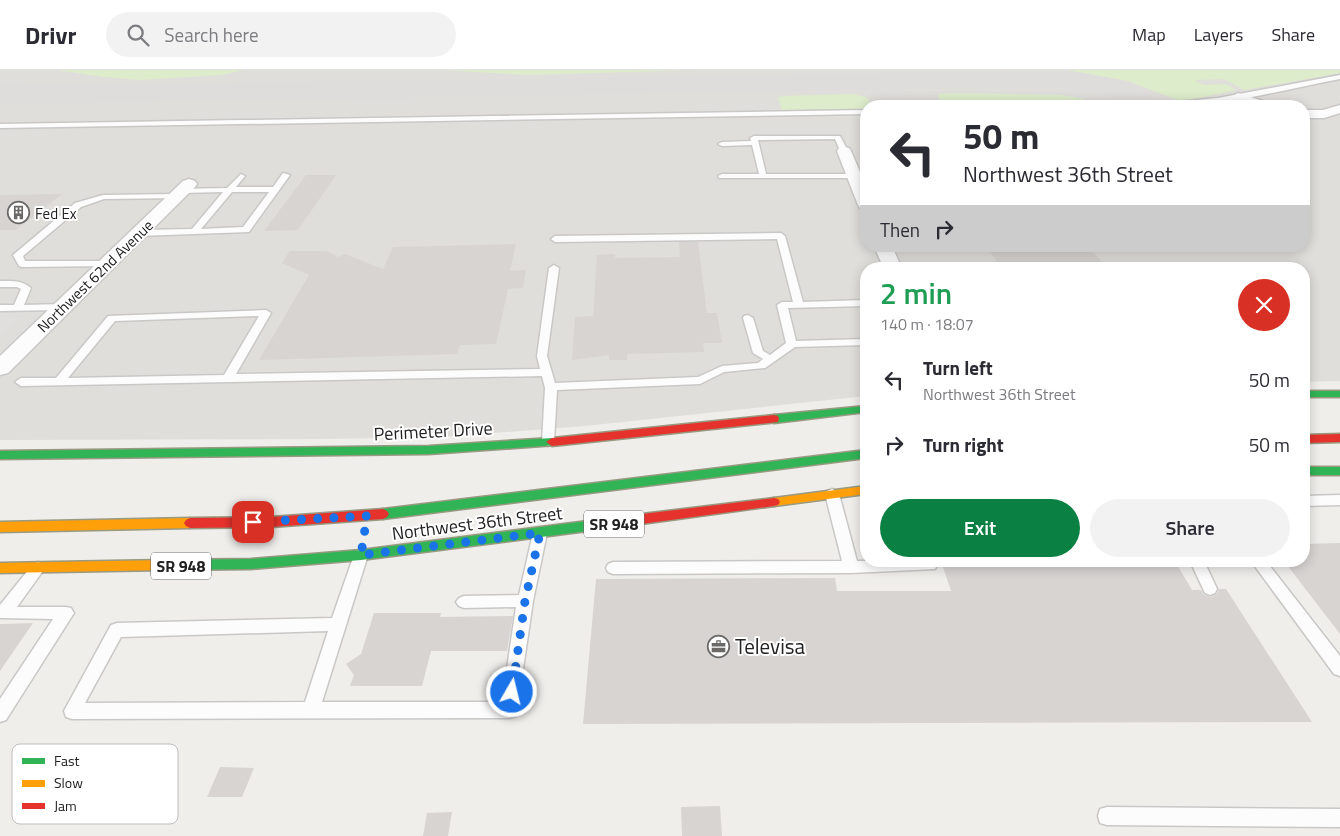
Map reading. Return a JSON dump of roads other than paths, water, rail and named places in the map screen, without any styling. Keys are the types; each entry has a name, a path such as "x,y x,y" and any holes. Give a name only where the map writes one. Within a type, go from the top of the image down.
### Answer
{"main road":[{"path":"1310,394 1340,394"},
{"name":"Perimeter Drive","path":"0,455 419,450 548,442 860,410"},
{"path":"1310,439 1340,438"},
{"name":"Northwest 36th Street","path":"0,527 367,521 860,455"},
{"path":"1310,471 1340,471"},
{"name":"Northwest 36th Street","path":"0,568 251,564 362,550 540,533 860,491"}],"street":[{"path":"1238,97 1247,100"},
{"path":"1310,114 1324,114 1340,108"},
{"path":"844,151 860,189"},
{"name":"Northwest 62nd Avenue","path":"0,368 182,190"}],"lane":[{"path":"1218,100 1340,78"},
{"path":"0,126 860,112"},
{"path":"763,176 754,138 838,137 844,151"},
{"path":"722,144 755,144"},
{"path":"138,233 246,230 286,175"},
{"path":"194,232 241,176"},
{"path":"722,176 854,176"},
{"path":"107,264 22,264 18,255 78,205 103,197 182,190 275,189"},
{"path":"555,239 781,236 799,305"},
{"path":"548,442 551,387 542,356 554,268"},
{"path":"0,284 19,284 26,288 18,307"},
{"path":"792,344 782,305 860,303"},
{"path":"0,308 63,307"},
{"path":"58,381 112,318 266,313 228,378"},
{"path":"748,318 758,353 771,359"},
{"path":"551,387 700,380 722,369 761,366 792,344 860,342"},
{"path":"21,382 547,372"},
{"path":"832,494 851,567"},
{"path":"1310,501 1340,500"},
{"path":"338,624 117,630 72,711 509,710 525,601 540,533"},
{"path":"311,710 362,550"},
{"path":"613,568 860,567"},
{"path":"1200,567 1210,589"},
{"path":"1263,567 1340,669"},
{"path":"0,714 66,613 3,613 38,568"},
{"path":"464,602 525,601"},
{"path":"1107,816 1340,818"}],"place":[{"name":"Fed Ex","path":"19,213"},
{"name":"Televisa","path":"719,646"}]}
